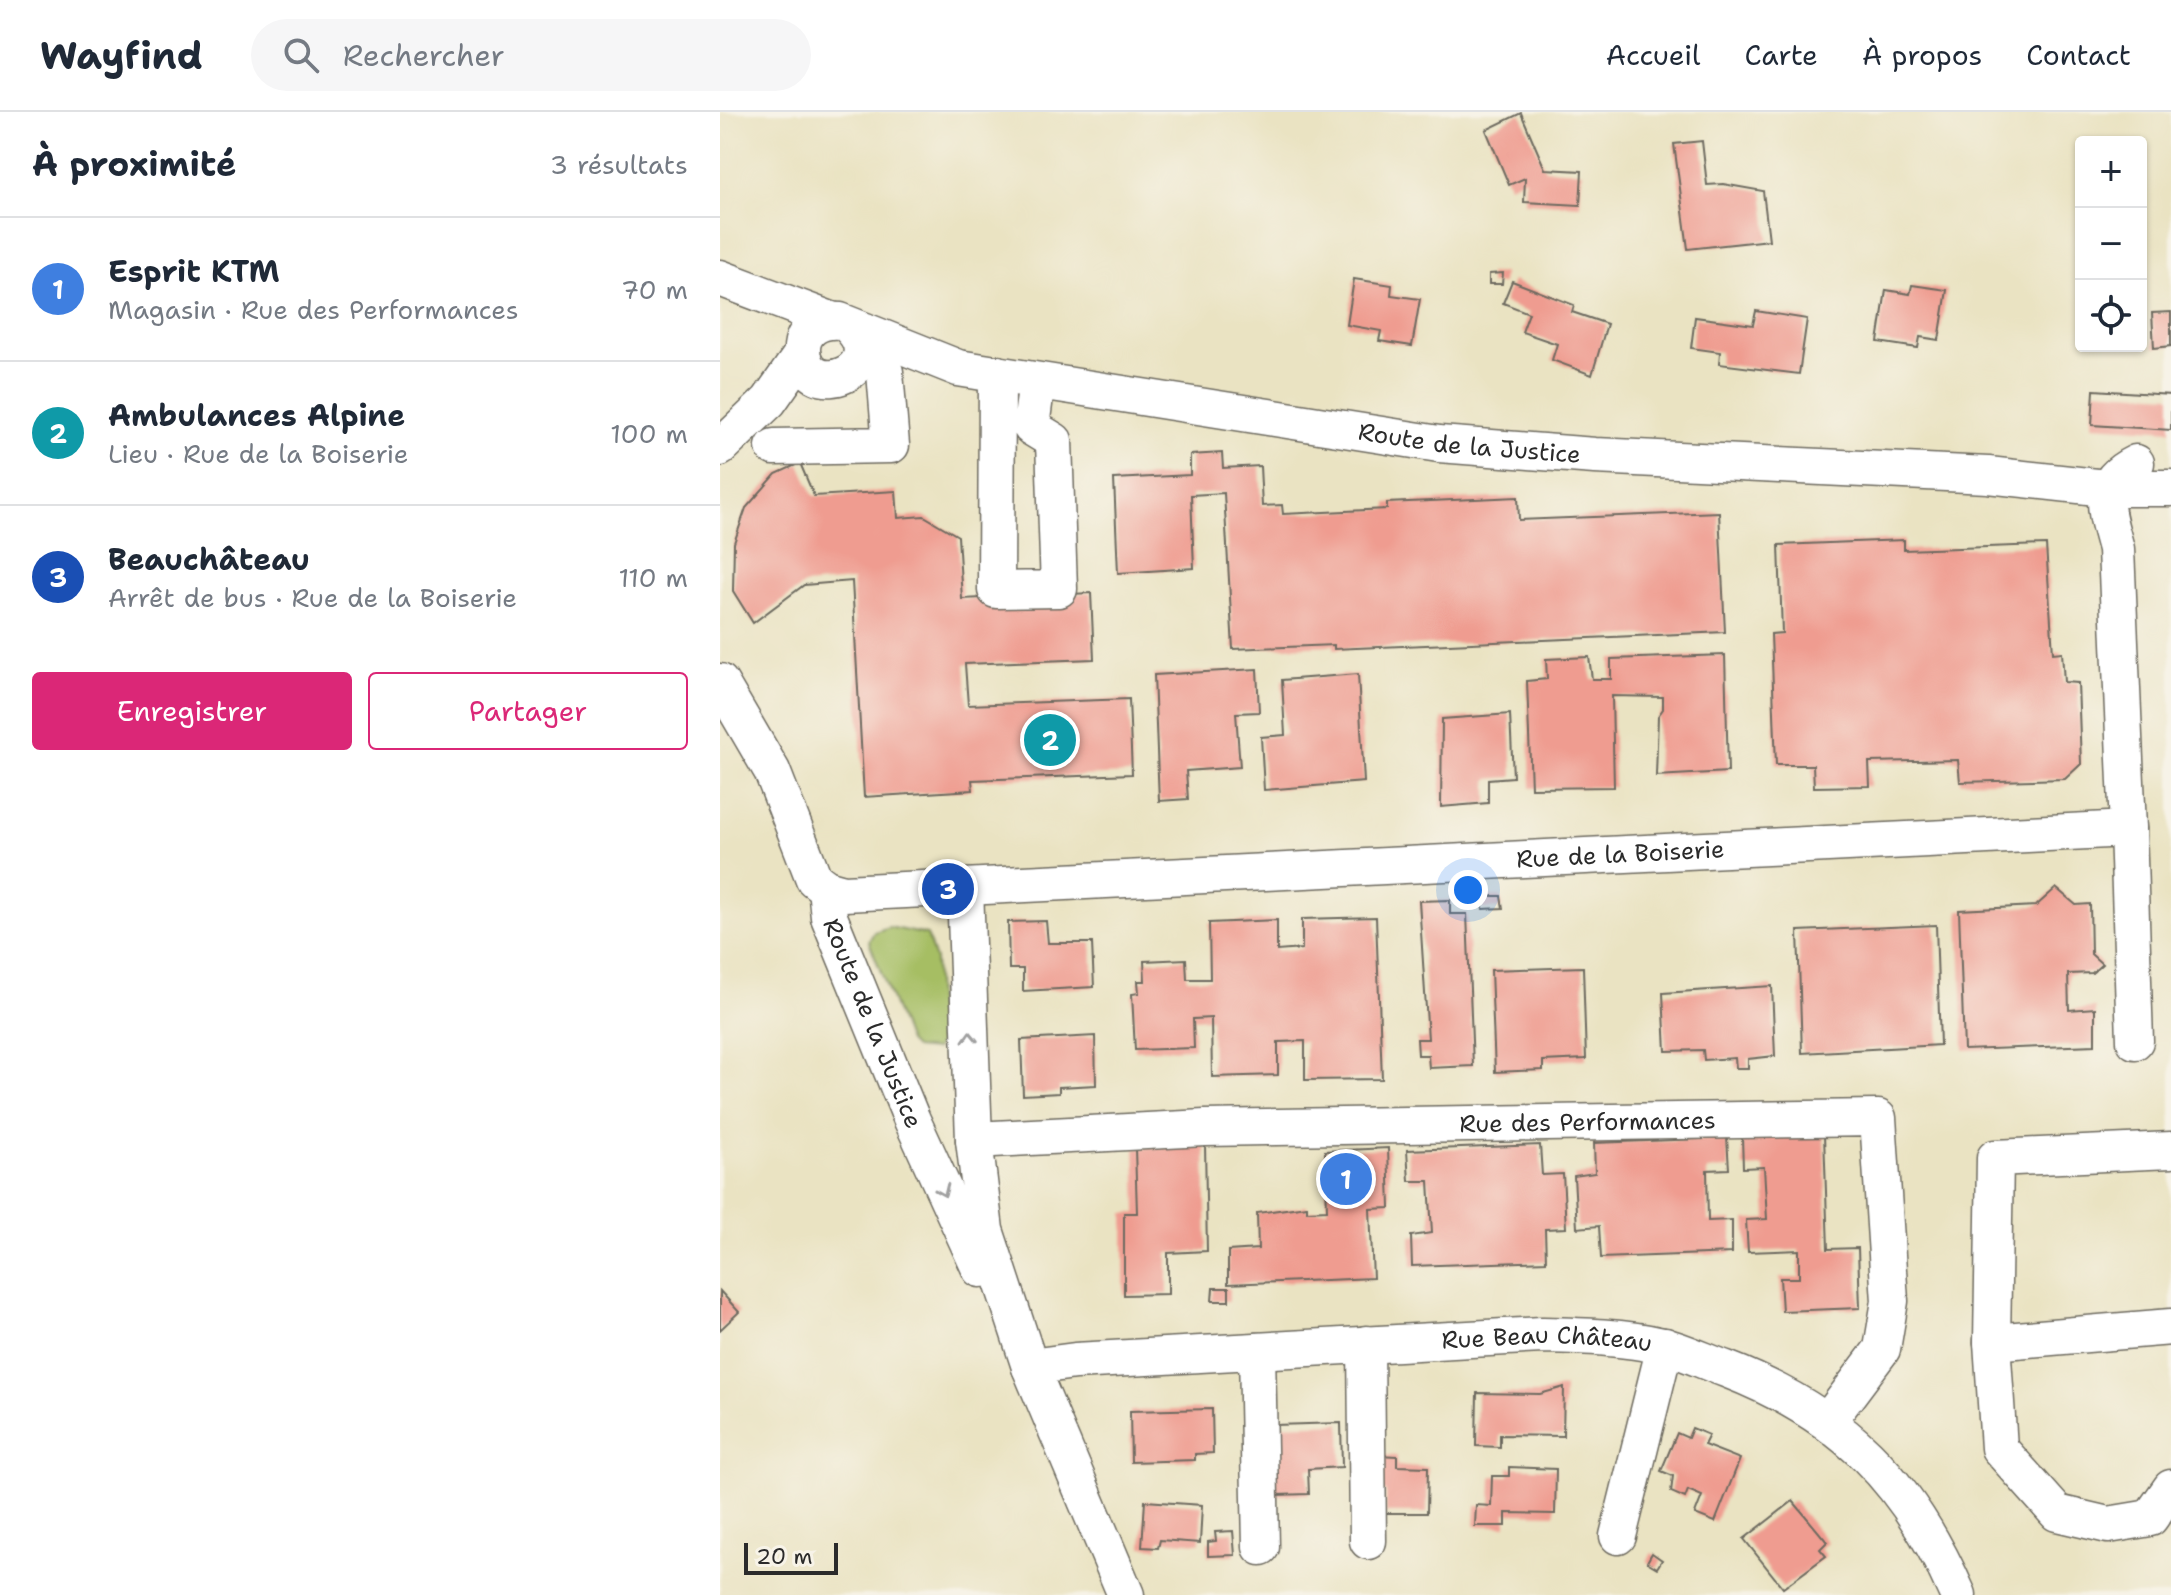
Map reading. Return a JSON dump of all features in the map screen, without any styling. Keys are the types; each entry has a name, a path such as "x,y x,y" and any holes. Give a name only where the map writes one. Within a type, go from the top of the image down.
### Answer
{"street":[{"name":"Route de la Justice","path":"720,278 958,368"},
{"name":"Route de la Justice","path":"764,294 783,308 818,362 885,372 958,368 1439,444 1595,456 1988,475 2128,473 2171,488"},
{"path":"720,448 769,401 818,362 855,368 861,351 855,332 840,323 813,327 818,362"},
{"path":"774,447 891,445 885,372"},
{"path":"997,374 996,590 1059,589 1054,441"},
{"path":"1037,381 1031,427 1054,441"},
{"path":"996,445 1054,441"},
{"path":"2128,473 2106,510 2116,549 2135,1041"},
{"name":"Route de la Justice","path":"720,682 772,771 804,860 814,879 826,888 829,917 912,1120 964,1238 1030,1367 1126,1595"},
{"name":"Rue de la Boiserie","path":"826,888 844,893 965,888 2128,829"},
{"name":"Route de la Justice","path":"965,888 973,1128 985,1230 1030,1367"},
{"name":"Rue des Performances","path":"912,1120 973,1128 1205,1128 1878,1118 1890,1301 1882,1349 1828,1421"},
{"path":"2171,1150 1995,1158 1992,1342 1999,1448 2057,1513 2108,1525 2150,1518 2171,1488"},
{"path":"1992,1342 2171,1327"},
{"name":"Rue Beau Château","path":"1030,1367 1075,1361 1542,1335 1606,1338 1665,1346 1777,1389 1828,1421 1863,1452 1898,1490 1932,1540 1958,1595"},
{"path":"1366,1344 1368,1541"},
{"path":"1618,1536 1665,1346"},
{"path":"1257,1351 1261,1547"}],"green space":[{"path":"889,927 927,935 935,960 939,1043 935,1050 914,1048 908,1042 869,941 874,932"}],"building":[{"path":"1521,113 1545,169 1582,171 1580,205 1524,202 1525,178 1509,185 1486,130"},
{"path":"1702,141 1707,185 1723,184 1763,191 1769,240 1688,249 1674,144"},
{"path":"1503,273 1502,284 1489,284 1489,274"},
{"path":"1354,279 1392,285 1391,295 1420,299 1412,346 1379,341 1381,331 1347,325"},
{"path":"1512,281 1574,305 1572,312 1607,324 1592,375 1552,360 1557,344 1522,332 1529,313 1503,303"},
{"path":"1912,285 1947,290 1939,340 1920,337 1918,348 1878,342 1886,290 1910,294"},
{"path":"1756,311 1807,319 1799,374 1719,364 1720,352 1691,348 1695,317 1753,325"},
{"path":"2171,312 2171,346 2154,348 2152,313"},
{"path":"2094,390 2171,395 2171,430 2092,425"},
{"path":"1222,453 1223,468 1260,466 1262,506 1282,505 1283,514 1387,509 1387,503 1518,497 1519,520 1719,512 1725,632 1334,649 1334,645 1233,649 1224,493 1191,495 1194,568 1118,573 1114,479 1190,475 1190,455"},
{"path":"800,463 814,496 896,491 898,518 924,516 958,536 962,599 1091,593 1094,659 965,664 968,705 1129,699 1132,774 972,780 973,790 864,797 852,581 804,585 753,623 733,591 734,543 746,508 776,474"},
{"path":"1904,540 1904,550 2046,545 2053,653 2062,652 2064,682 2078,683 2081,764 2065,779 1960,782 1958,760 1869,762 1870,786 1814,787 1813,765 1776,765 1771,634 1782,633 1779,545"},
{"path":"1725,655 1728,772 1656,776 1658,716 1663,709 1663,697 1612,696 1614,787 1531,788 1527,681 1547,679 1546,659 1589,657 1592,679 1611,679 1611,659"},
{"path":"1257,669 1259,712 1236,713 1240,767 1186,771 1188,799 1159,801 1154,675"},
{"path":"1358,674 1364,782 1264,790 1261,737 1285,735 1282,680"},
{"path":"1510,714 1513,777 1488,779 1488,803 1441,807 1442,719"},
{"path":"2056,888 2076,905 2090,904 2091,954 2102,964 2092,973 2068,974 2069,1010 2095,1008 2095,1045 1964,1050 1959,910 2036,906"},
{"path":"1482,896 1501,896 1503,908 1483,909"},
{"path":"1450,900 1450,914 1467,914 1473,1066 1429,1068 1428,1055 1418,1055 1417,1039 1428,1039 1419,901"},
{"path":"1376,917 1382,1079 1305,1080 1305,1041 1278,1042 1278,1075 1212,1077 1211,1018 1193,1019 1194,1048 1135,1050 1132,994 1139,993 1138,981 1145,981 1144,961 1186,959 1187,979 1210,979 1209,923 1277,920 1277,951 1302,949 1302,919"},
{"path":"1046,921 1048,943 1092,943 1094,987 1023,991 1023,969 1009,969 1008,922"},
{"path":"1936,925 1940,1045 1802,1053 1798,931"},
{"path":"1583,967 1586,1059 1543,1061 1543,1070 1495,1072 1491,970"},
{"path":"1772,986 1775,1056 1748,1059 1748,1068 1736,1068 1735,1058 1704,1060 1703,1050 1666,1051 1663,993"},
{"path":"1095,1036 1096,1085 1059,1087 1059,1093 1023,1095 1021,1040"},
{"path":"1824,1135 1828,1249 1858,1248 1860,1308 1782,1311 1780,1278 1799,1278 1799,1250 1748,1252 1746,1220 1767,1219 1764,1167 1743,1168 1742,1137"},
{"path":"1727,1138 1729,1169 1707,1170 1708,1221 1732,1220 1732,1253 1601,1258 1599,1226 1577,1228 1574,1176 1595,1173 1594,1143"},
{"path":"1205,1145 1207,1251 1168,1253 1168,1294 1124,1295 1124,1213 1137,1213 1135,1148"},
{"path":"1540,1145 1542,1175 1563,1174 1566,1228 1545,1229 1546,1261 1412,1266 1411,1236 1432,1233 1429,1181 1409,1181 1407,1150"},
{"path":"1388,1148 1390,1208 1370,1209 1373,1278 1228,1284 1228,1251 1258,1249 1257,1213 1307,1206 1307,1211 1327,1210 1325,1151"},
{"path":"1213,1288 1229,1288 1229,1301 1212,1301"},
{"path":"720,1291 739,1312 720,1330"},
{"path":"1564,1387 1563,1436 1500,1435 1500,1447 1476,1446 1477,1393 1540,1394"},
{"path":"1212,1409 1213,1453 1195,1454 1195,1460 1131,1462 1130,1411"},
{"path":"1341,1423 1342,1467 1308,1469 1309,1494 1276,1495 1274,1425"},
{"path":"1692,1428 1709,1435 1704,1445 1740,1459 1715,1522 1695,1514 1702,1496 1688,1490 1685,1498 1671,1492 1673,1476 1661,1471 1677,1433 1688,1438"},
{"path":"1377,1455 1397,1456 1397,1466 1428,1467 1427,1513 1386,1513 1386,1491 1376,1491"},
{"path":"1509,1467 1556,1469 1555,1514 1506,1513 1506,1526 1475,1526 1476,1505 1491,1506 1492,1476 1509,1476"},
{"path":"1145,1501 1202,1505 1200,1543 1160,1540 1158,1548 1142,1547"},
{"path":"1793,1501 1827,1542 1820,1549 1826,1556 1783,1588 1744,1539"},
{"path":"1233,1531 1235,1555 1208,1556 1208,1542 1216,1541 1215,1532"},
{"path":"1652,1553 1662,1560 1657,1568 1647,1562"}],"place":[{"name":"Ambulances Alpine","path":"1050,740"},
{"name":"Beauchâteau","path":"948,889"},
{"name":"Esprit KTM","path":"1346,1179"}]}
